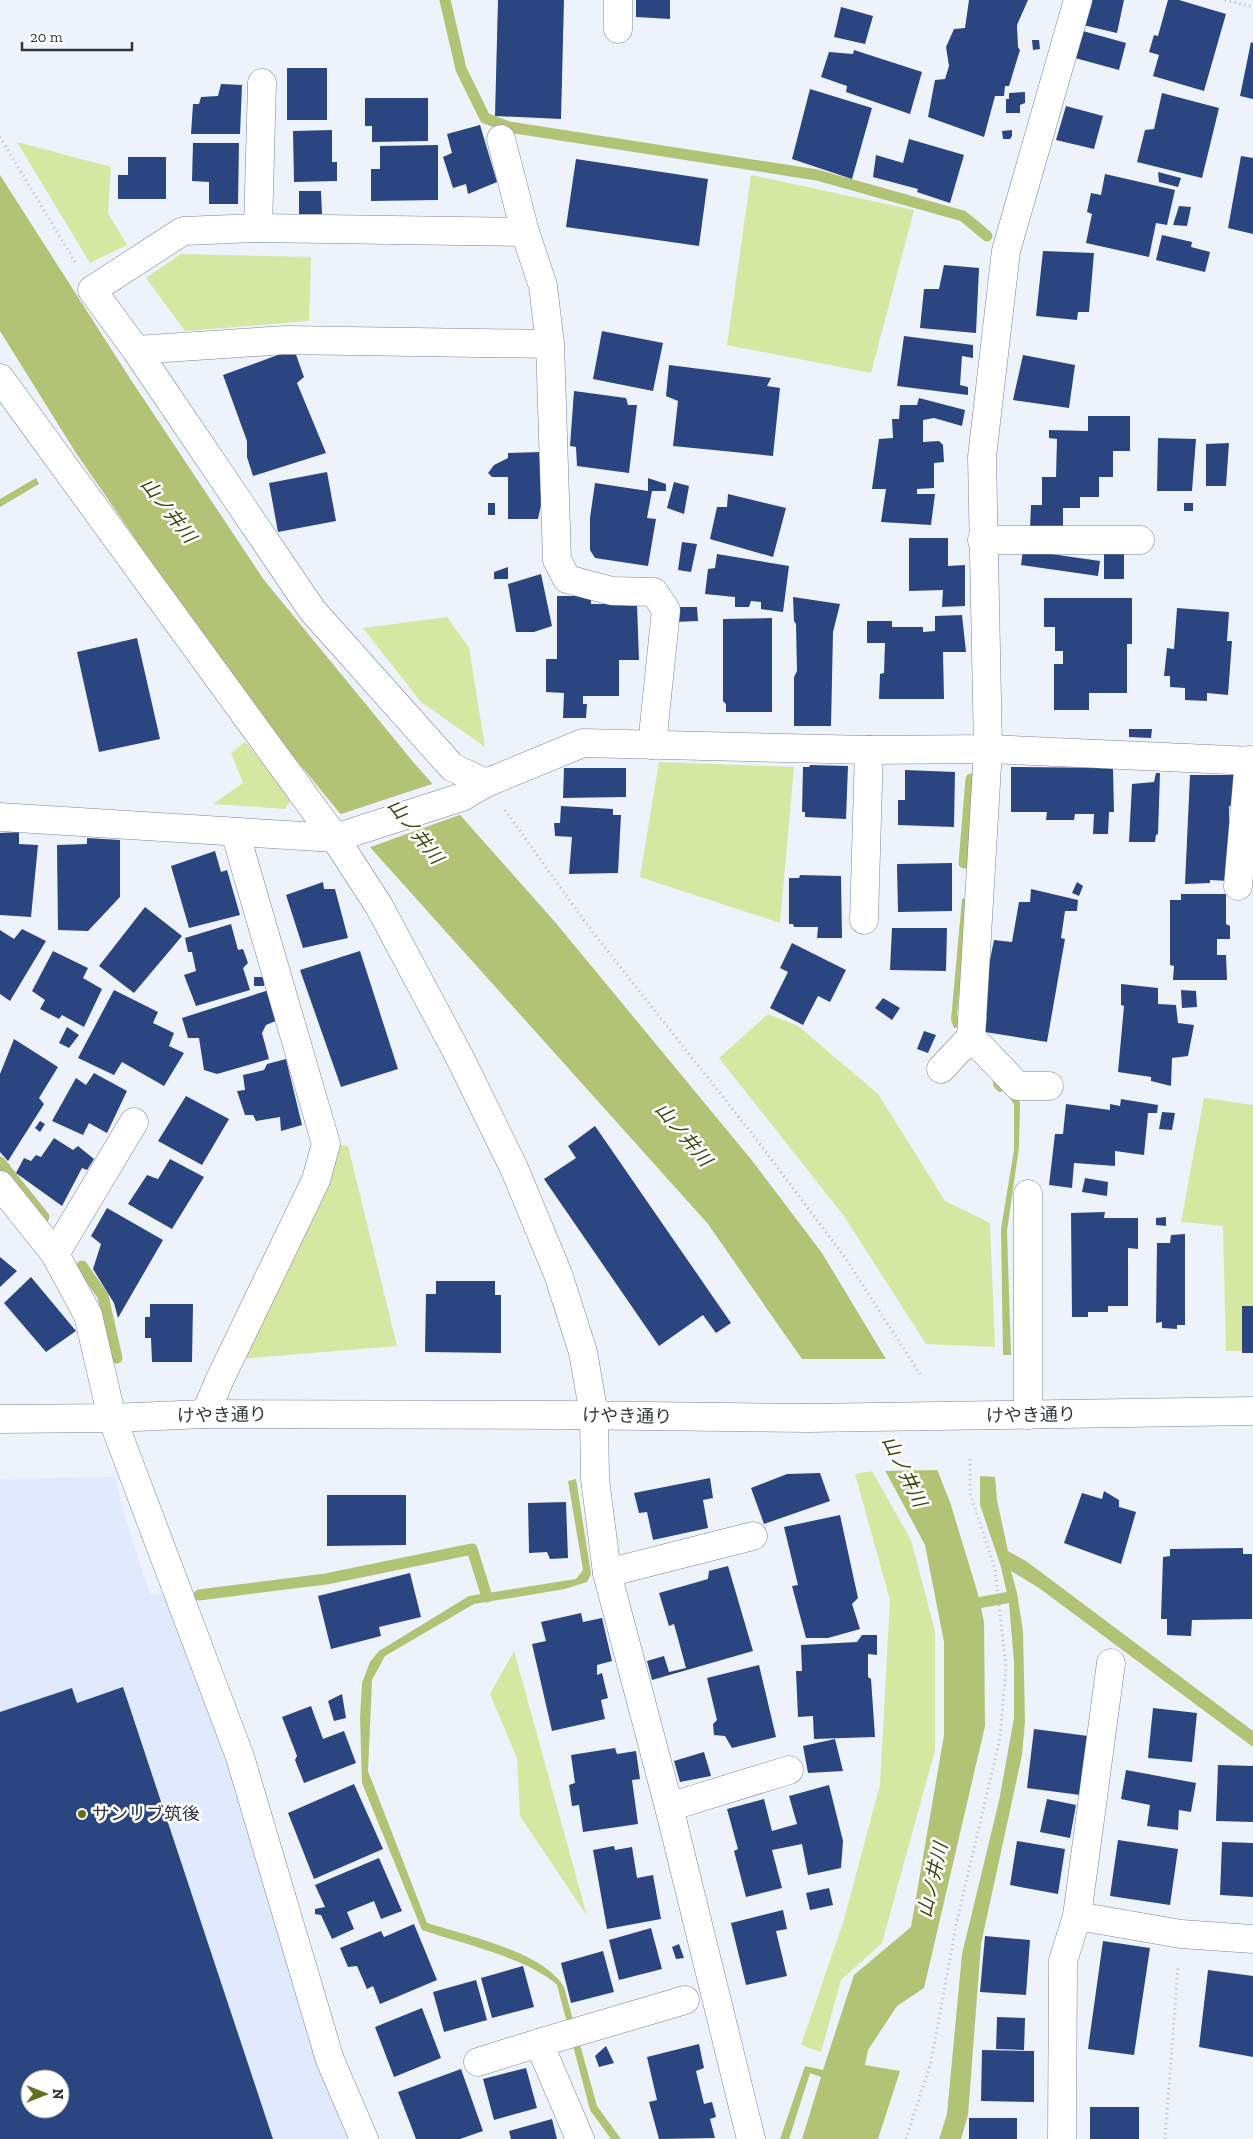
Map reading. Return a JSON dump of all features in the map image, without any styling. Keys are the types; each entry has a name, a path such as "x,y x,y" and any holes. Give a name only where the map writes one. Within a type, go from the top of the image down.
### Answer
{"street":[{"path":"618,0 618,29"},
{"path":"941,1069 971,1037 988,749 982,540 982,457 1006,251 1078,0"},
{"path":"258,228 262,84"},
{"path":"501,139 525,232 543,286 550,344 556,560 567,579 612,591 654,592 666,610 652,745"},
{"path":"486,783 452,767 312,610 136,350 92,290 183,231 258,228 525,232"},
{"path":"136,350 286,340 550,344"},
{"path":"0,378 335,838 383,914 459,1056 514,1168 558,1274 583,1352 594,1415 594,1479 607,1573 669,1807 751,2139"},
{"path":"982,540 1140,540"},
{"path":"0,817 335,838 462,797 486,783 583,743 869,750 988,749 1251,760 1238,886"},
{"path":"864,920 869,750"},
{"path":"205,1414 224,1370 316,1180 326,1144 235,832"},
{"path":"971,1037 1018,1086 1049,1086"},
{"path":"55,1254 134,1122"},
{"path":"0,1185 55,1254 88,1315 112,1418 240,1757 330,2060 364,2139"},
{"path":"1028,1194 1028,1415"},
{"name":"けやき通り","path":"0,1419 112,1418 205,1414 594,1415 808,1418 1253,1411"},
{"path":"607,1573 753,1536"},
{"path":"1062,2139 1063,1961 1077,1916 1111,1663"},
{"path":"669,1807 789,1770"},
{"path":"1077,1916 1181,1934 1253,1939"},
{"path":"478,2062 685,2000"},
{"path":"561,2036 580,2139"}],"path":[{"path":"1225,0 1253,7"},
{"path":"0,137 92,290"},
{"path":"486,783 592,930 760,1144 844,1256 920,1374"},
{"path":"906,2139 931,2062 956,1925 1000,1738 1006,1667 998,1587 995,1569 970,1492 970,1458"},
{"path":"1165,2139 1181,1934"}],"shaded area":[{"path":"17,142 111,167 108,213 127,245 90,263"},
{"path":"751,175 914,210 871,373 727,345"},
{"path":"181,254 311,257 309,321 185,331 146,278"},
{"path":"447,617 469,648 485,747 421,702 363,628"},
{"path":"245,742 292,798 285,809 213,804 243,783 231,753"},
{"path":"659,762 794,767 780,923 640,877"},
{"path":"768,1014 798,1026 878,1094 945,1201 990,1223 995,1347 926,1344 844,1216 719,1058"},
{"path":"1204,1098 1253,1105 1253,1351 1226,1351 1223,1226 1181,1222"},
{"path":"337,1144 348,1146 397,1346 240,1359"},
{"path":"872,1471 911,1540 935,1631 935,1750 882,1943 841,1980 821,2052 801,2045 843,1923 880,1785 890,1600 855,1474"},
{"path":"116,1477 123,1511 150,1594 169,1593 232,1773 306,2016 334,2105 347,2139 0,2139 0,1479"},
{"path":"514,1651 587,1916 520,1816 517,1758 490,1694"}],"water":[{"name":"山ノ井川","path":"0,175 129,377 264,580 414,763 555,922 750,1158 822,1253 907,1394 950,1502 978,1594 984,1622 985,1726 924,1988 897,2006 868,2050 865,2065 900,2071 878,2139 802,2139 821,2077 810,2073 789,2139 780,2139 805,2066 823,2070 854,1975 911,1927 944,1735 944,1642 925,1545 887,1474 797,1352 708,1224 343,817 246,699 76,453 0,331"},
{"path":"36,478 39,484 0,507 0,499"},
{"path":"968,898 957,1014 961,1028 954,1028 951,1020 962,899"},
{"path":"973,1052 1015,1093 1020,1103 1019,1147 1007,1231 1011,1355 1003,1355 1001,1229 1014,1150 1014,1104 1004,1091 999,1092 993,1086 993,1080 969,1055"},
{"path":"980,1476 995,1477 997,1500 1008,1551 1026,1561 1253,1731 1253,1747 1039,1588 1011,1571 1017,1593 1023,1631 1025,1722 1022,1755 981,1944 968,2115 961,2139 939,2139 947,2114 962,1954 999,1801 1014,1718 1014,1662 1009,1603 1001,1567 980,1505"},
{"path":"576,1479 591,1574 587,1582 565,1589 474,1604 385,1656 372,1680 368,1771 427,1923 482,1939 522,1955 540,1964 554,1975 564,1987 597,2106 621,2139 611,2139 590,2110 557,1985 544,1975 512,1959 422,1930 362,1783 360,1718 362,1683 370,1662 379,1651 469,1596 576,1579 583,1570 568,1481"}],"pier":[{"path":"435,783 462,814 368,848 338,815"},
{"path":"799,1359 889,1359 909,1393 940,1470 881,1471"}],"building":[{"path":"498,0 564,0 561,119 495,116"},
{"path":"636,0 670,0 670,19 636,17"},
{"path":"969,0 1028,0 1017,25 1018,47 1020,50 1009,86 1005,86 1004,96 995,96 984,137 928,117 935,80 945,79 949,66 946,47 954,29 965,28"},
{"path":"1090,0 1124,0 1117,33 1083,25"},
{"path":"1168,0 1179,0 1226,14 1204,91 1153,76 1159,55 1149,52 1154,35 1158,36"},
{"path":"841,7 873,16 865,44 834,37"},
{"path":"1083,31 1126,43 1119,70 1075,58"},
{"path":"1032,40 1039,40 1040,49 1033,50"},
{"path":"1251,42 1253,43 1253,99 1240,96"},
{"path":"854,50 922,72 910,114 846,92 847,86 821,77 829,52 853,54"},
{"path":"287,68 327,68 327,120 287,120"},
{"path":"221,84 242,85 240,134 191,134 193,104 199,104 201,97 218,96"},
{"path":"810,89 872,108 852,179 792,159"},
{"path":"1025,92 1025,103 1020,105 1020,113 1006,113 1006,99 1009,99 1009,93"},
{"path":"1162,93 1219,108 1202,178 1137,162 1145,130 1154,129"},
{"path":"365,98 428,98 428,141 372,142 372,126 365,126"},
{"path":"1066,106 1103,116 1094,149 1056,140"},
{"path":"480,125 497,182 468,194 466,184 453,188 443,157 452,153 447,134"},
{"path":"332,130 332,162 337,162 337,181 294,182 293,131"},
{"path":"1012,130 1010,139 1003,139 1002,131"},
{"path":"909,139 964,155 950,203 917,192 918,189 873,177 876,155 903,163"},
{"path":"193,143 239,143 238,204 209,204 209,182 192,181"},
{"path":"438,145 438,200 371,201 371,169 380,169 380,146"},
{"path":"1241,156 1253,158 1253,234 1228,228"},
{"path":"128,157 166,157 166,199 118,199 118,175 128,175"},
{"path":"576,159 708,179 699,246 566,227"},
{"path":"1158,172 1181,178 1178,187 1159,182"},
{"path":"1105,174 1175,190 1167,225 1156,223 1149,257 1086,243 1092,214 1087,212 1091,193 1101,195"},
{"path":"299,191 321,191 322,214 299,214"},
{"path":"1179,206 1191,207 1187,226 1173,225"},
{"path":"1162,235 1192,242 1191,247 1210,252 1205,272 1156,260"},
{"path":"1043,251 1094,253 1089,312 1078,312 1077,320 1036,316"},
{"path":"944,265 979,268 976,333 920,328 924,289 939,289"},
{"path":"602,331 663,343 653,391 593,379"},
{"path":"904,336 973,345 973,358 962,356 960,385 968,387 968,395 897,386"},
{"path":"294,349 304,377 297,383 326,453 253,476 247,457 247,441 223,375"},
{"path":"1023,355 1075,365 1069,408 1013,400"},
{"path":"669,365 771,378 767,386 780,388 773,456 673,446 678,401 666,396"},
{"path":"574,391 626,398 628,405 637,405 629,473 577,466 576,447 570,446"},
{"path":"919,398 965,410 962,426 934,418 923,420 923,442 939,441 943,445 944,462 934,463 934,488 917,489 917,494 935,494 931,525 881,522 886,489 872,489 879,439 893,438 892,419 899,419 900,405 917,405"},
{"path":"1088,416 1130,416 1130,451 1113,451 1113,477 1099,477 1099,497 1080,497 1080,508 1063,508 1063,527 1030,528 1031,505 1042,505 1042,477 1056,477 1057,439 1049,438 1049,430 1088,431"},
{"path":"1158,438 1196,439 1192,491 1157,491"},
{"path":"1229,443 1226,486 1206,486 1206,444"},
{"path":"541,452 541,505 538,519 508,519 508,477 492,477 488,473 494,465 508,458 508,453"},
{"path":"327,472 336,521 278,532 269,483"},
{"path":"648,478 666,484 666,491 652,491 647,518 656,519 648,566 595,558 590,550 590,518 595,483 648,491"},
{"path":"674,482 689,486 684,514 667,508"},
{"path":"728,494 786,508 773,557 710,539 717,507 727,507"},
{"path":"488,503 495,503 495,515 488,515"},
{"path":"1184,503 1193,503 1193,511 1184,511"},
{"path":"909,538 948,538 948,566 965,565 965,606 942,607 943,590 909,591"},
{"path":"682,542 697,544 691,572 678,570"},
{"path":"1023,550 1100,561 1098,576 1021,565"},
{"path":"717,554 789,566 783,612 761,609 761,602 751,601 749,607 735,607 735,597 705,594 708,569 715,568"},
{"path":"1104,554 1124,554 1124,579 1104,579"},
{"path":"508,567 508,579 494,579 494,572"},
{"path":"541,574 552,626 534,632 516,632 508,584"},
{"path":"557,596 591,596 591,604 637,604 639,660 619,660 619,696 583,696 583,704 587,704 586,718 563,718 564,693 546,692 546,659 557,659"},
{"path":"793,597 840,604 833,632 831,726 794,726 794,677 797,671 796,624 794,621"},
{"path":"1044,598 1132,598 1132,644 1127,644 1127,693 1089,693 1089,710 1054,710 1054,664 1063,664 1063,651 1055,651 1055,627 1044,627"},
{"path":"674,607 697,607 698,621 675,622"},
{"path":"1177,608 1229,612 1227,641 1232,641 1228,695 1207,693 1207,701 1185,700 1185,688 1170,687 1170,676 1164,676 1167,648 1174,649"},
{"path":"962,615 966,652 943,652 944,699 879,699 880,674 884,673 885,643 867,643 867,621 892,621 892,627 923,627 923,632 935,631 935,616"},
{"path":"772,618 772,712 726,712 726,704 723,701 723,619"},
{"path":"137,638 160,739 99,752 77,652"},
{"path":"1129,729 1152,729 1151,738 1129,737"},
{"path":"810,765 848,766 846,819 805,817 805,812 802,812 803,767 809,767"},
{"path":"1011,767 1113,768 1114,812 1109,812 1108,834 1093,834 1094,814 1075,814 1074,820 1046,820 1047,812 1011,812"},
{"path":"564,768 626,768 626,797 563,798"},
{"path":"905,770 955,772 954,827 898,825 898,800 905,800"},
{"path":"1156,773 1160,773 1158,834 1156,835 1155,842 1129,842 1132,784 1154,782"},
{"path":"1190,775 1234,775 1235,805 1229,806 1229,881 1210,880 1210,883 1185,884"},
{"path":"561,806 613,809 613,815 621,815 618,873 569,874 572,837 555,836 554,823 560,823"},
{"path":"19,832 19,844 38,845 31,917 0,915 0,833"},
{"path":"87,838 120,840 120,897 88,931 58,930 57,845 87,844"},
{"path":"215,851 221,872 227,870 240,915 189,928 171,866"},
{"path":"952,863 952,911 898,912 897,864"},
{"path":"800,875 841,876 842,938 817,938 818,927 794,927 793,924 789,924 789,878 799,878"},
{"path":"323,882 324,889 335,889 348,938 303,948 286,895"},
{"path":"1077,882 1083,886 1079,896 1072,893"},
{"path":"1031,889 1078,900 1077,911 1065,911 1061,938 1065,939 1047,1042 985,1032 987,1016 979,1015 994,940 1012,942 1019,902 1030,902"},
{"path":"1181,894 1226,894 1226,924 1230,926 1230,939 1217,939 1217,955 1226,955 1227,980 1173,980 1174,966 1170,965 1170,900 1181,900"},
{"path":"145,907 182,936 134,993 99,966"},
{"path":"231,924 238,950 243,949 248,963 243,968 250,990 196,1006 184,975 196,971 192,952 188,952 185,938"},
{"path":"892,928 947,928 946,971 890,970"},
{"path":"22,929 46,941 10,1001 0,994 0,930 14,939"},
{"path":"792,943 846,970 830,1002 818,996 803,1025 770,1008 788,972 780,968"},
{"path":"53,951 88,968 83,978 102,989 84,1027 62,1015 59,1019 40,1009 45,1000 32,991"},
{"path":"360,951 398,1069 341,1087 300,970"},
{"path":"254,977 264,977 264,986 254,986"},
{"path":"1121,984 1158,988 1158,1004 1176,1005 1178,1023 1194,1025 1188,1056 1172,1058 1171,1086 1151,1081 1151,1077 1118,1072 1124,1006 1121,1005"},
{"path":"114,990 158,1012 153,1023 174,1033 169,1046 184,1053 164,1086 122,1062 114,1075 78,1058"},
{"path":"269,990 278,1020 266,1025 262,1033 269,1059 217,1074 204,1070 199,1038 188,1038 182,1018"},
{"path":"1181,990 1196,991 1197,1007 1182,1008"},
{"path":"883,998 900,1008 892,1020 875,1008"},
{"path":"67,1027 79,1035 69,1048 59,1043"},
{"path":"924,1031 936,1035 928,1053 917,1049"},
{"path":"14,1039 58,1067 39,1098 44,1104 8,1161 0,1152 0,1074"},
{"path":"286,1059 302,1125 281,1131 280,1117 256,1121 253,1115 245,1115 237,1091 245,1090 243,1075 264,1070 267,1064"},
{"path":"94,1073 127,1091 107,1133 89,1123 83,1135 52,1121 76,1078 86,1085"},
{"path":"186,1096 229,1119 202,1165 158,1141"},
{"path":"1121,1099 1158,1105 1157,1113 1148,1113 1144,1155 1115,1151 1115,1166 1074,1163 1072,1188 1049,1185 1055,1134 1063,1134 1066,1104 1110,1110 1110,1104 1120,1106"},
{"path":"1162,1112 1175,1113 1172,1130 1159,1129"},
{"path":"40,1121 45,1124 40,1132 35,1128"},
{"path":"595,1126 731,1323 716,1333 703,1315 659,1346 544,1179 576,1158 568,1146"},
{"path":"54,1138 73,1150 78,1146 94,1159 87,1170 82,1168 62,1206 16,1173 24,1158 31,1161 36,1155 41,1157"},
{"path":"170,1159 204,1177 172,1229 128,1204 147,1175 158,1179"},
{"path":"1085,1178 1108,1182 1107,1196 1082,1192"},
{"path":"107,1208 163,1240 118,1318 114,1303 93,1269 101,1244 91,1236"},
{"path":"1105,1212 1104,1218 1138,1218 1138,1249 1128,1248 1128,1306 1108,1306 1108,1312 1088,1312 1088,1317 1072,1317 1071,1213"},
{"path":"1166,1217 1166,1226 1156,1225 1156,1218"},
{"path":"1185,1234 1185,1325 1177,1325 1177,1329 1162,1328 1162,1322 1156,1323 1157,1243 1170,1243 1171,1235"},
{"path":"0,1257 17,1271 0,1287"},
{"path":"31,1277 76,1331 46,1352 4,1303"},
{"path":"436,1281 495,1281 495,1295 501,1295 501,1353 425,1352 426,1294 436,1294"},
{"path":"150,1304 193,1304 192,1362 152,1362 151,1338 145,1338 145,1317 150,1317"},
{"path":"1242,1306 1253,1306 1253,1353 1242,1353"},
{"path":"820,1473 830,1501 764,1524 751,1488 787,1474"},
{"path":"710,1478 713,1498 703,1500 708,1528 653,1540 647,1512 639,1513 634,1493"},
{"path":"1104,1491 1119,1500 1119,1507 1136,1512 1121,1564 1064,1543 1082,1493 1102,1499"},
{"path":"327,1495 406,1495 406,1545 327,1546"},
{"path":"566,1502 568,1558 550,1559 547,1552 529,1553 528,1503"},
{"path":"840,1515 858,1598 852,1604 860,1629 828,1638 806,1638 792,1586 798,1585 784,1527"},
{"path":"1243,1548 1243,1554 1252,1554 1252,1619 1192,1620 1191,1636 1167,1635 1167,1619 1161,1619 1163,1557 1170,1556 1170,1549"},
{"path":"728,1566 753,1651 652,1680 647,1661 664,1656 669,1672 686,1668 674,1624 669,1626 659,1593 708,1579 709,1571"},
{"path":"410,1573 421,1617 379,1627 381,1636 331,1649 318,1596"},
{"path":"581,1613 583,1622 602,1618 612,1661 597,1665 597,1675 602,1673 608,1698 601,1700 605,1719 552,1731 532,1644 546,1641 541,1622"},
{"path":"862,1635 877,1635 877,1655 868,1654 868,1677 871,1679 875,1737 814,1739 813,1716 798,1717 796,1671 802,1671 801,1645 857,1642"},
{"path":"759,1665 776,1737 732,1748 725,1736 714,1735 713,1724 717,1720 707,1678"},
{"name":"サンリブ筑後","path":"123,1687 273,2139 0,2139 0,1712 72,1688 77,1703"},
{"path":"342,1694 346,1718 334,1721 328,1701"},
{"path":"311,1706 323,1739 344,1731 356,1763 304,1783 295,1760 297,1756 282,1717"},
{"path":"1153,1708 1197,1713 1192,1762 1148,1758"},
{"path":"1034,1729 1088,1736 1080,1795 1027,1788"},
{"path":"835,1739 843,1771 808,1773 803,1746"},
{"path":"615,1748 617,1754 636,1751 640,1779 632,1780 638,1824 583,1832 579,1805 572,1806 569,1785 575,1783 571,1755"},
{"path":"704,1752 711,1776 680,1782 674,1761"},
{"path":"1218,1765 1253,1766 1253,1822 1216,1821"},
{"path":"1126,1770 1196,1783 1191,1812 1179,1810 1178,1830 1147,1826 1150,1805 1121,1799"},
{"path":"354,1784 383,1849 314,1879 288,1813"},
{"path":"829,1785 843,1841 841,1868 808,1875 802,1844 772,1850 782,1888 746,1897 734,1851 738,1849 727,1809 764,1799 772,1831 797,1824 789,1796"},
{"path":"1047,1799 1076,1805 1070,1838 1040,1832"},
{"path":"1118,1840 1178,1849 1170,1905 1110,1896"},
{"path":"1017,1841 1065,1849 1058,1894 1010,1885"},
{"path":"1222,1842 1253,1843 1253,1897 1220,1895"},
{"path":"614,1846 615,1850 632,1847 637,1878 653,1875 661,1919 607,1929 593,1850"},
{"path":"379,1858 402,1911 381,1919 374,1901 347,1912 354,1929 332,1939 321,1915 315,1914 315,1909 325,1907 315,1885"},
{"path":"829,1888 833,1905 810,1910 806,1893"},
{"path":"783,1910 787,1929 776,1931 787,1976 746,1985 731,1923"},
{"path":"414,1924 437,1980 380,2004 373,1986 367,1989 357,1966 348,1967 340,1948 381,1931 384,1937"},
{"path":"651,1928 662,1969 619,1980 609,1940"},
{"path":"985,1936 1030,1940 1026,1995 980,1992"},
{"path":"1103,1941 1150,1948 1134,2055 1088,2049"},
{"path":"679,1944 684,1958 676,1959 672,1947"},
{"path":"603,1951 614,1992 571,2003 561,1963"},
{"path":"523,1966 534,2007 492,2018 481,1978"},
{"path":"1208,1970 1253,1976 1253,2057 1199,2047"},
{"path":"476,1980 487,2020 444,2032 433,1992"},
{"path":"422,2008 441,2058 394,2077 375,2027"},
{"path":"997,2017 1025,2018 1024,2050 996,2049"},
{"path":"699,2044 704,2068 696,2071 704,2104 712,2102 716,2117 710,2119 715,2138 659,2139 649,2102 657,2100 647,2057"},
{"path":"606,2046 614,2063 599,2067 595,2056"},
{"path":"982,2050 1034,2051 1034,2102 981,2101"},
{"path":"526,2068 537,2108 494,2120 483,2079"},
{"path":"461,2069 483,2131 460,2139 416,2139 398,2092"},
{"path":"1090,2107 1139,2107 1139,2139 1090,2139"},
{"path":"969,2118 1017,2118 1017,2139 969,2139"},
{"path":"552,2119 557,2139 511,2139 509,2131"}],"waterway":[{"path":"445,0 461,69 485,118 509,127 817,175 963,216 987,236"},
{"path":"964,863 971,779"},
{"path":"0,1162 44,1217"},
{"path":"82,1266 103,1296 117,1358"},
{"path":"199,1595 326,1579 472,1549 487,1597"},
{"path":"966,1605 1011,1597"}],"place":[{"name":"サンリブ筑後","path":"82,1814"}]}
